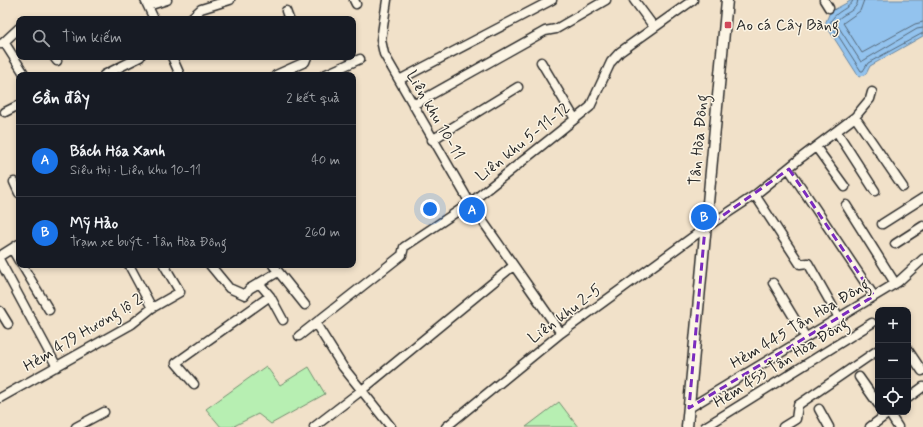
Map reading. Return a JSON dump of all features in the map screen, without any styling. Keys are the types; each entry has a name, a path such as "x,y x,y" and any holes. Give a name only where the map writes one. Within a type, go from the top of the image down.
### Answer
{"street":[{"path":"153,16 147,3 167,0"},
{"path":"193,16 201,9 230,0"},
{"name":"Liên khu 10-11","path":"387,0 381,40 384,54 432,140 470,203 560,334"},
{"path":"399,80 552,0"},
{"path":"413,105 545,32 556,29 606,0"},
{"path":"634,0 654,27"},
{"name":"Liên khu 5-11-12","path":"298,336 316,324 402,255 404,247 470,203 575,119 590,106 611,62 620,52 693,0"},
{"name":"Tân Hòa Đông","path":"687,427 727,0"},
{"path":"824,0 829,8"},
{"path":"16,31 2,43 23,72"},
{"path":"331,72 360,59"},
{"path":"110,72 134,60"},
{"path":"173,60 179,72"},
{"path":"282,72 305,60"},
{"path":"541,62 575,119"},
{"path":"432,140 518,87"},
{"name":"Liên khu 2-5","path":"446,427 560,334 706,228 755,195 837,132 855,117 870,99 872,92"},
{"path":"5,112 16,106"},
{"path":"855,117 904,188"},
{"path":"837,132 875,191"},
{"path":"816,147 845,187"},
{"path":"788,169 874,296"},
{"path":"14,182 16,186"},
{"path":"755,195 800,264 808,263 838,316"},
{"path":"882,224 923,198"},
{"path":"846,205 895,283"},
{"path":"895,244 923,226"},
{"path":"0,256 16,247"},
{"name":"Hẻm 445 Tân Hòa Đông","path":"689,408 805,336 895,283 923,259"},
{"path":"0,261 57,367"},
{"path":"314,427 362,390 513,266"},
{"path":"24,268 49,310"},
{"path":"131,268 152,308"},
{"name":"Hẻm 479 Hương lộ 2","path":"0,398 132,324 152,308 180,292 166,268"},
{"path":"212,268 229,288 245,294 276,268 304,305"},
{"path":"259,283 270,296 283,320"},
{"path":"773,283 805,336"},
{"path":"194,384 176,363 270,296"},
{"path":"0,311 8,324"},
{"name":"Hẻm 453 Tân Hòa Đông","path":"705,427 872,323"},
{"path":"316,324 343,367 391,427"},
{"path":"783,427 796,419 798,405 875,352"},
{"path":"911,354 922,371"},
{"path":"859,377 875,400"},
{"path":"911,394 923,387"},
{"path":"819,409 829,427"},
{"path":"76,427 104,412"},
{"path":"870,427 885,415"},
{"path":"889,415 898,427"}],"highlighted area":[{"path":"789,169 874,296 689,408 705,228"}],"green space":[{"path":"266,366 280,385 309,367 325,394 271,424 258,414 232,427 221,427 206,409"},
{"path":"559,402 578,427 526,427"}],"water":[{"path":"852,0 923,0 923,36 870,66 866,74 859,77 825,24 830,12"}],"place":[{"name":"Ao cá Cây Bàng","path":"728,25"},
{"name":"Bách Hóa Xanh","path":"472,210"},
{"name":"Mỹ Hảo","path":"704,217"}]}
